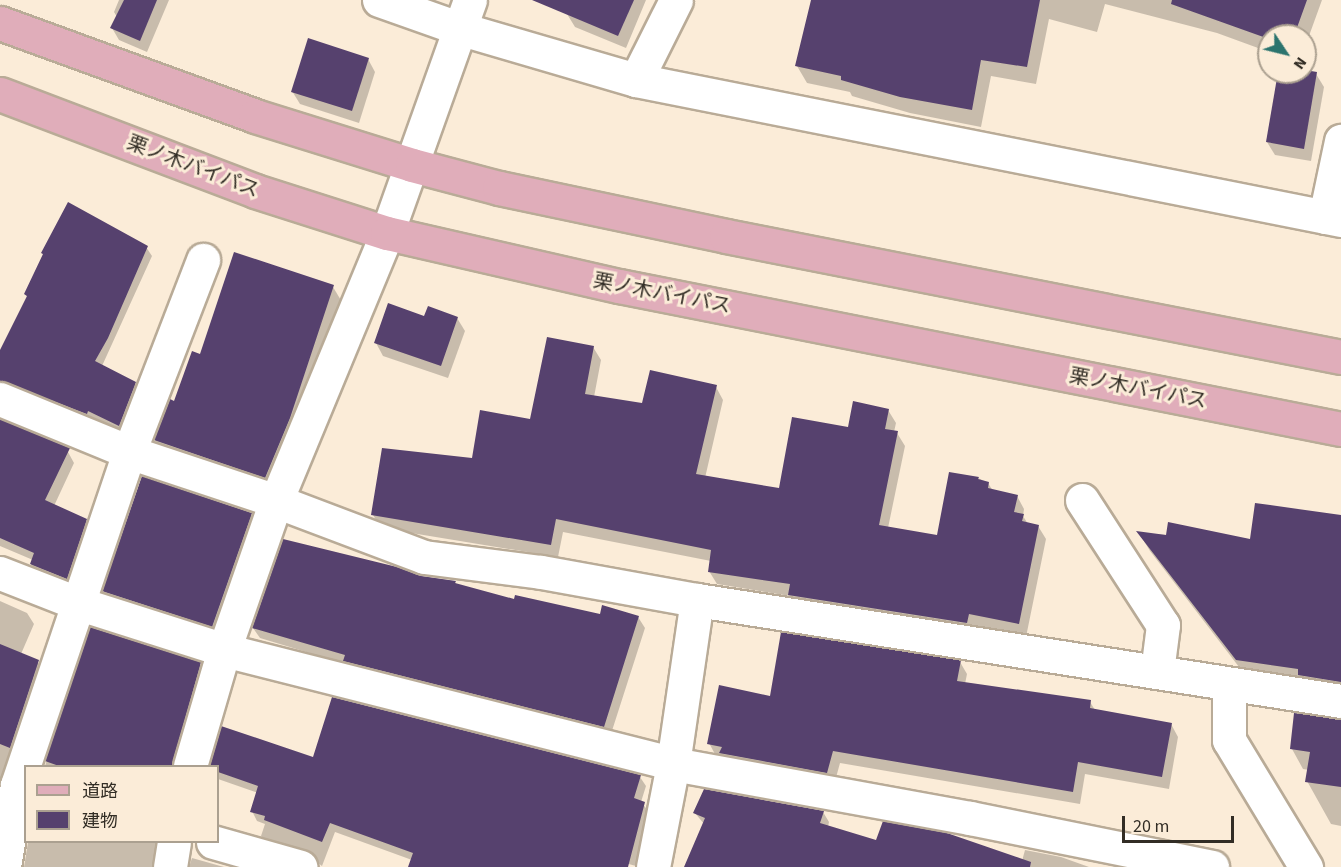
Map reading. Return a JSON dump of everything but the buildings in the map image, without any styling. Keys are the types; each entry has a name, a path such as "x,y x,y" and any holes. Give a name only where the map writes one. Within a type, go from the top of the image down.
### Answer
{"main road":[{"path":"0,23 255,116 412,165 499,188 726,236 1341,357"},
{"name":"栗ノ木バイパス","path":"0,94 255,191 387,233 631,288 1341,429"}],"street":[{"path":"378,0 464,14 636,80 1333,219 1341,141"},
{"path":"636,80 676,0"},
{"path":"190,765 224,650 276,501 387,233 464,14"},
{"path":"4,867 14,783 129,452 203,260"},
{"path":"0,399 129,452 276,501 424,557 541,572 697,600 1341,702"},
{"path":"1082,500 1163,625 1157,672"},
{"path":"0,573 77,603 224,650 673,764 970,818 1212,867"},
{"path":"653,867 673,764 697,600"},
{"path":"1229,684 1229,740 1306,867"},
{"path":"170,867 174,843"},
{"path":"217,843 301,867"}]}
